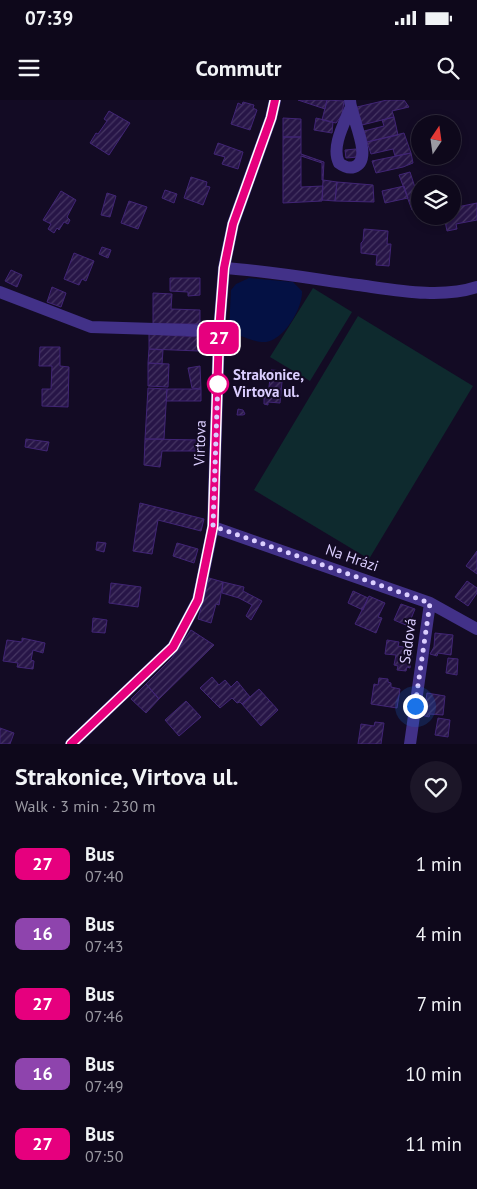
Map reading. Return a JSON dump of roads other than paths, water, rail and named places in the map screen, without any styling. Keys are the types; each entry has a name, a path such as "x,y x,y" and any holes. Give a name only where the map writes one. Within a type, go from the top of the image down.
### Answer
{"street":[{"name":"Virtova","path":"71,744 173,647 198,600 213,526 219,331 224,268 233,224 271,118 275,100"},
{"path":"224,268 259,271 402,291 439,293 477,287"},
{"path":"0,292 92,327 219,331"},
{"name":"Na Hrázi","path":"213,526 430,603 477,629"},
{"name":"Sadová","path":"410,744 430,603"}],"place":[{"name":"Strakonice, Virtova ul.","path":"218,384"}]}
